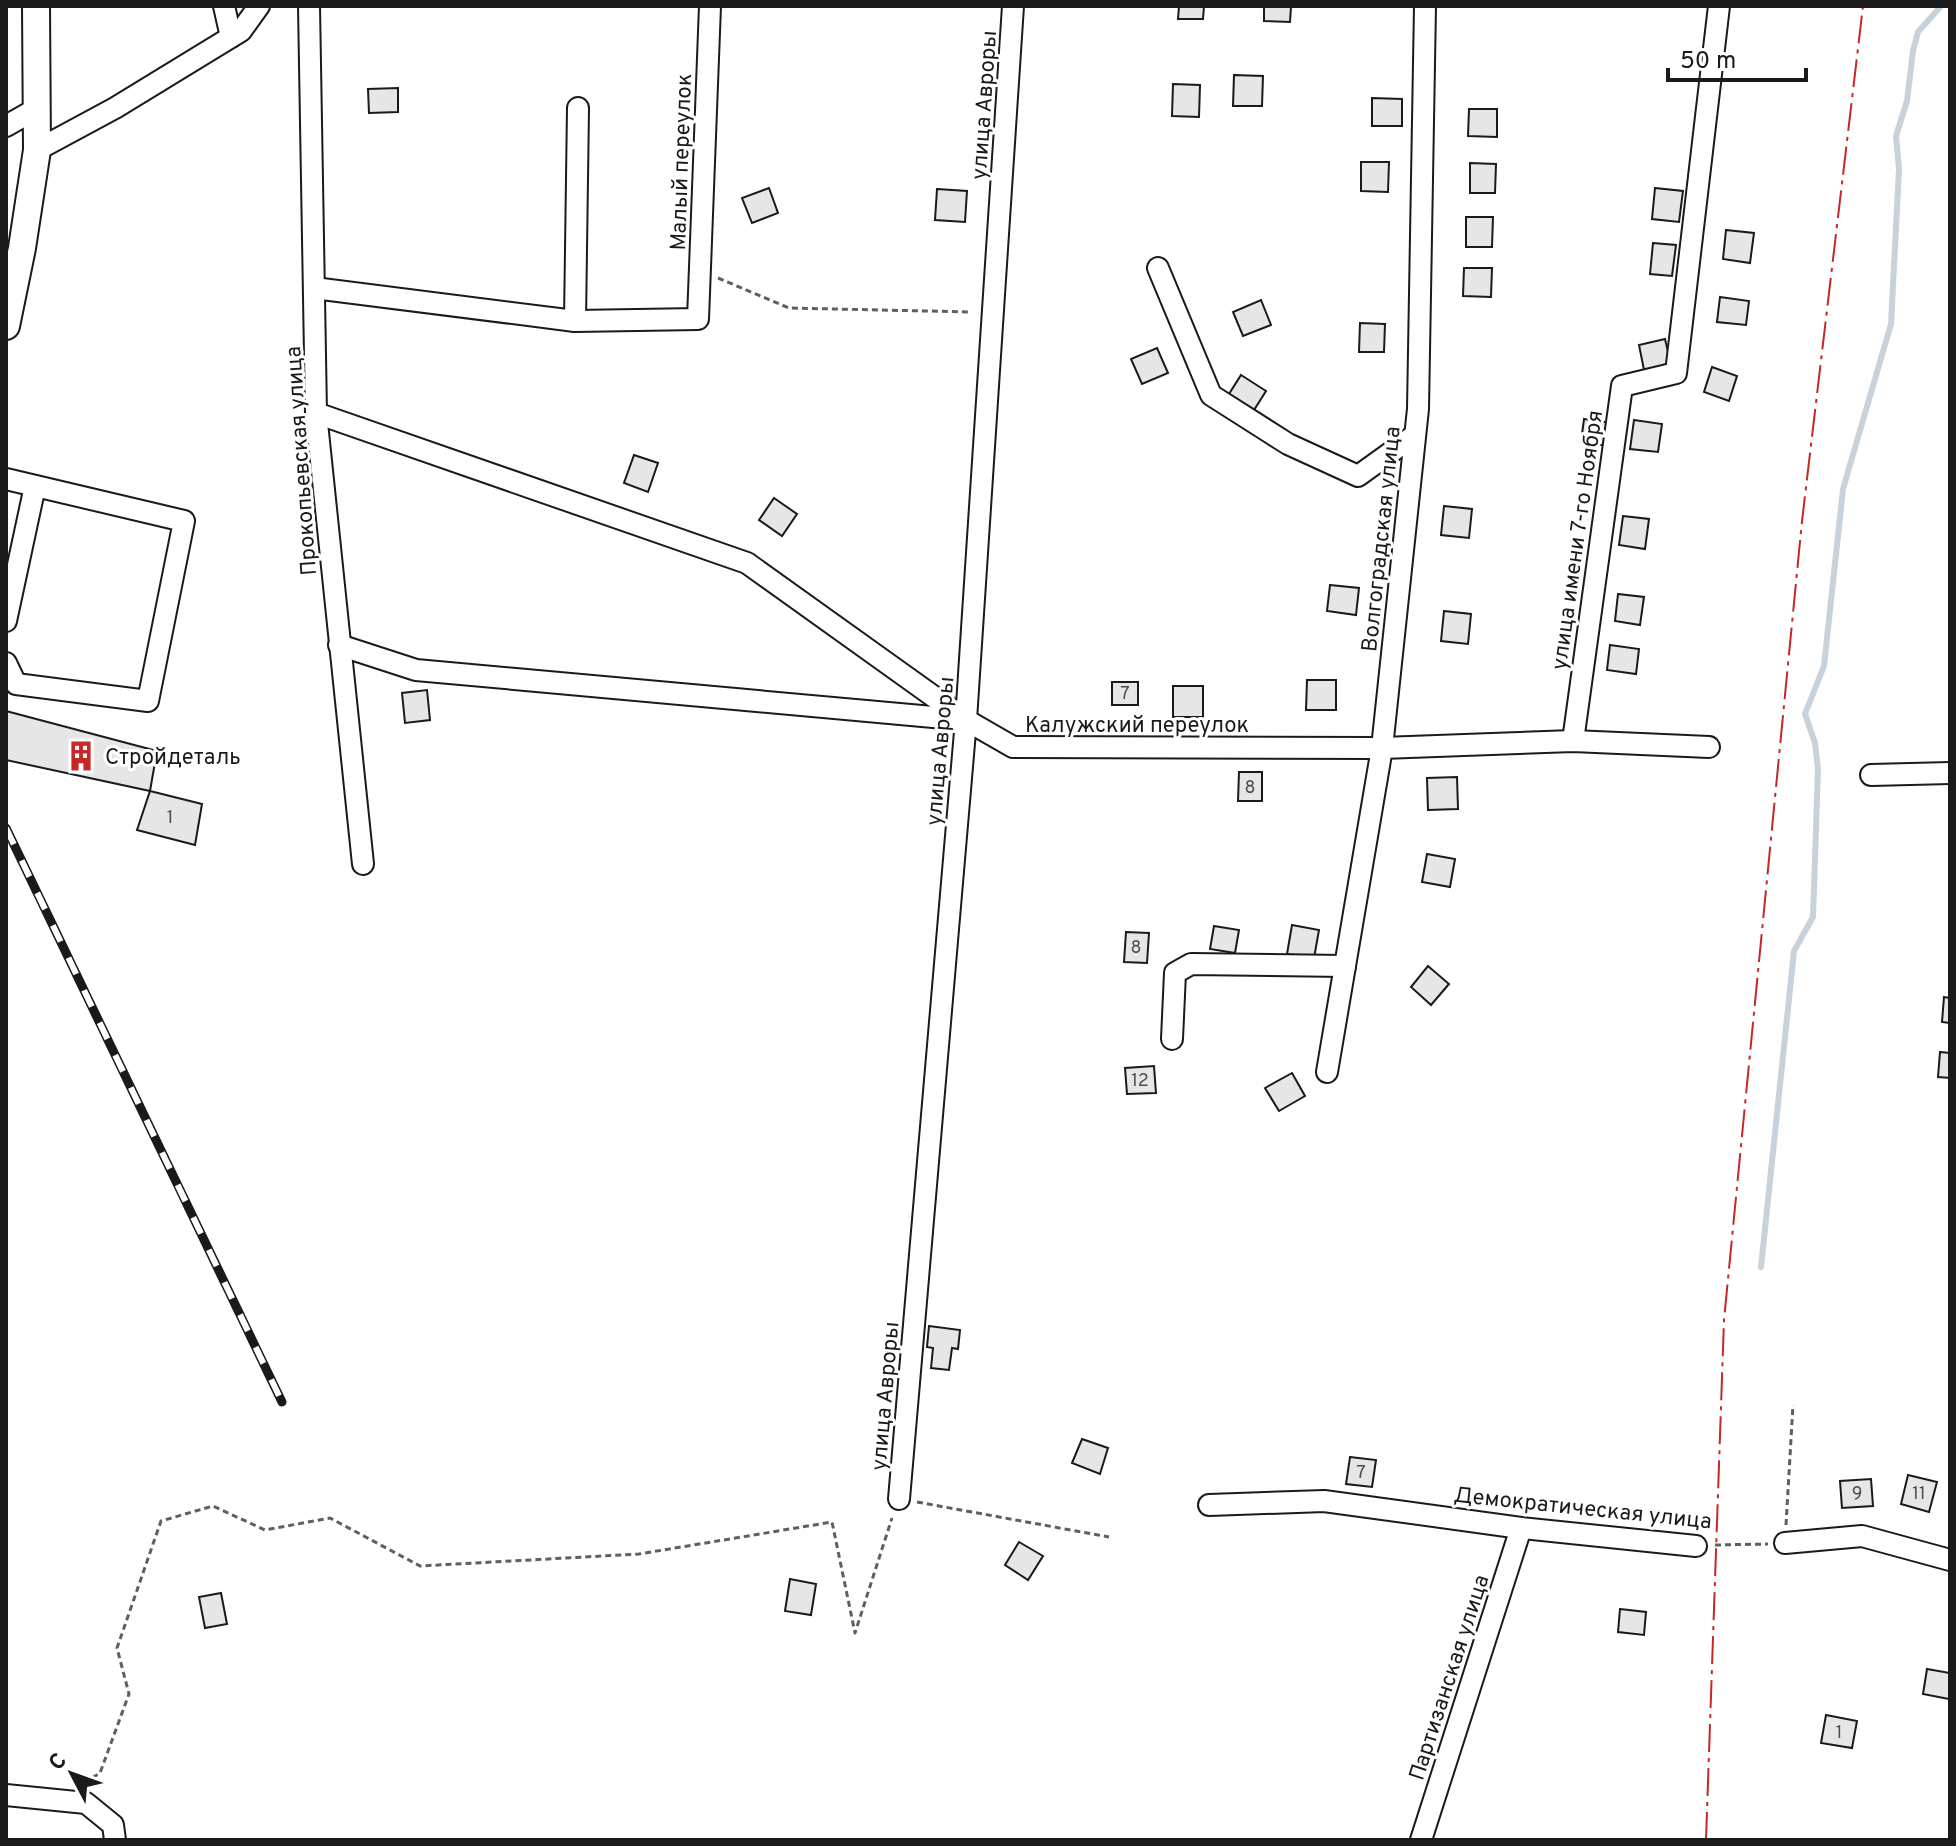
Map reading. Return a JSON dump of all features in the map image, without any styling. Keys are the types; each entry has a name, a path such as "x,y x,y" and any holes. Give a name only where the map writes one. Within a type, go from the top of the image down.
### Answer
{"main road":[{"path":"6,321 37,150 36,6"}],"street":[{"path":"224,6 231,37"},
{"path":"37,150 115,108 241,31 259,6"},
{"name":"Прокопьевская улица","path":"309,6 316,413 363,864"},
{"name":"Малый переулок","path":"575,321 698,319 710,6"},
{"name":"улица Авроры","path":"899,1499 966,720 1013,6"},
{"name":"Волгоградская улица","path":"1327,1072 1382,748 1418,409 1425,6"},
{"name":"улица имени 7-го Ноября","path":"1573,741 1622,386 1676,373 1719,6"},
{"path":"314,288 575,321 578,108"},
{"path":"6,126 36,109"},
{"path":"1158,268 1211,395 1288,444 1358,476 1415,435"},
{"path":"316,413 747,563 966,720"},
{"path":"6,479 184,521 148,701 16,684 6,663"},
{"path":"6,621 35,486"},
{"name":"Калужский переулок","path":"339,645 416,670 966,720 1013,747 1382,748 1573,741 1709,747"},
{"path":"1871,775 1950,773"},
{"path":"1172,1039 1175,973 1191,964 1345,966"},
{"name":"Демократическая улица","path":"1209,1505 1324,1501 1521,1528 1696,1546"},
{"name":"Партизанская улица","path":"1421,1840 1521,1528"},
{"path":"1785,1543 1862,1536 1950,1560"},
{"path":"6,1795 86,1803 113,1825 115,1840"}],"path":[{"path":"700,270 789,308 993,312"},
{"path":"1785,1543 1793,1405"},
{"path":"57,1800 100,1773 129,1694 117,1648 161,1521 213,1506 265,1530 330,1518 420,1566 639,1554 832,1522 855,1633 899,1499 1109,1537"},
{"name":"Демократическая улица","path":"1696,1546 1785,1543"}],"building":[{"path":"1179,6 1204,6 1203,19 1178,19"},
{"path":"1264,6 1291,6 1290,22 1264,21"},
{"path":"1234,75 1263,76 1262,106 1233,106"},
{"path":"1173,84 1200,85 1199,117 1172,116"},
{"path":"398,88 398,112 369,113 368,89"},
{"path":"1372,98 1402,99 1402,126 1372,126"},
{"path":"1469,109 1497,109 1497,137 1468,136"},
{"path":"1361,162 1389,162 1388,192 1361,191"},
{"path":"1470,163 1496,164 1495,193 1470,193"},
{"path":"769,188 778,213 752,223 742,198"},
{"path":"1655,188 1683,191 1679,222 1652,219"},
{"path":"937,189 967,191 965,222 935,220"},
{"path":"1466,217 1493,217 1492,247 1466,247"},
{"path":"1726,230 1754,233 1750,263 1723,259"},
{"path":"1653,243 1676,245 1672,276 1650,274"},
{"path":"1464,268 1492,268 1491,297 1463,296"},
{"path":"1720,297 1749,301 1746,325 1717,322"},
{"path":"1261,300 1271,325 1243,336 1233,312"},
{"path":"1360,323 1385,324 1384,352 1359,352"},
{"path":"1665,339 1672,369 1645,375 1639,345"},
{"path":"1157,348 1168,373 1142,384 1131,359"},
{"path":"1712,367 1737,376 1729,401 1704,392"},
{"path":"1241,375 1266,391 1254,410 1229,394"},
{"path":"1584,419 1612,423 1609,446 1581,442"},
{"path":"1634,420 1662,424 1658,452 1630,449"},
{"path":"634,455 658,463 648,492 624,483"},
{"path":"774,498 797,514 782,536 759,520"},
{"path":"1444,506 1472,509 1469,538 1441,535"},
{"path":"1623,516 1649,519 1645,549 1619,545"},
{"path":"1330,585 1359,588 1356,615 1327,611"},
{"path":"1618,594 1644,597 1640,625 1615,621"},
{"path":"1444,611 1471,614 1468,644 1441,641"},
{"path":"1610,645 1639,649 1636,674 1607,670"},
{"path":"1307,680 1336,680 1336,710 1306,710"},
{"path":"1112,682 1138,682 1138,705 1112,705"},
{"path":"1173,686 1203,686 1203,717 1173,717"},
{"path":"427,690 430,720 405,723 402,693"},
{"name":"Стройдеталь","path":"6,711 157,751 150,791 6,760"},
{"path":"1239,772 1262,772 1262,801 1238,801"},
{"path":"1457,777 1458,809 1428,810 1427,778"},
{"name":"Стройдеталь","path":"150,791 202,804 195,845 137,830"},
{"path":"1427,854 1455,859 1450,887 1422,882"},
{"path":"1292,925 1319,930 1314,958 1287,954"},
{"path":"1214,926 1239,930 1235,953 1210,949"},
{"path":"1126,932 1149,933 1147,963 1124,962"},
{"path":"1428,966 1449,984 1431,1005 1411,987"},
{"path":"1944,997 1950,998 1950,1023 1942,1022"},
{"path":"1940,1052 1950,1053 1950,1078 1938,1077"},
{"path":"1154,1066 1156,1093 1127,1094 1125,1068"},
{"path":"1292,1073 1305,1096 1279,1111 1265,1088"},
{"path":"929,1326 960,1330 958,1349 952,1348 949,1370 931,1368 933,1348 927,1347"},
{"path":"1082,1439 1108,1448 1100,1474 1072,1463"},
{"path":"1350,1457 1376,1460 1372,1487 1346,1484"},
{"path":"1908,1475 1937,1482 1929,1512 1901,1504"},
{"path":"1871,1479 1873,1506 1842,1508 1840,1481"},
{"path":"1019,1542 1043,1556 1028,1580 1005,1565"},
{"path":"790,1579 816,1584 811,1615 785,1611"},
{"path":"221,1593 227,1624 205,1628 199,1597"},
{"path":"1620,1609 1646,1612 1644,1635 1618,1632"},
{"path":"1927,1669 1950,1673 1949,1699 1923,1694"},
{"path":"1826,1715 1857,1721 1852,1748 1821,1743"}],"waterway":[{"path":"1761,1267 1794,951 1813,917 1818,769 1815,743 1805,714 1824,666 1843,489 1891,324 1899,169 1896,136 1907,101 1918,32 1941,6"}],"railway":[{"path":"6,828 282,1402"}],"power":[{"path":"1706,1840 1724,1320 1802,521 1863,6"}],"place":[{"name":"Стройдеталь","path":"81,756"}]}
